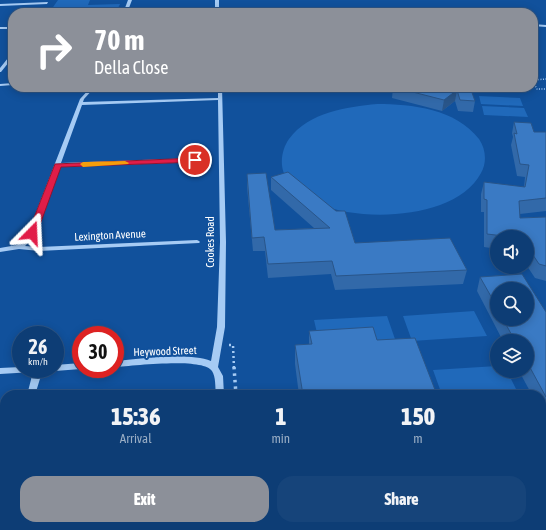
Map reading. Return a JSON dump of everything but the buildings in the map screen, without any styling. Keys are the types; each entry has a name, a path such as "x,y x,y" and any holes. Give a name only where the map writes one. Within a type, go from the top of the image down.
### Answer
{"street":[{"path":"0,5 48,2"},
{"path":"1,70 8,61"},
{"path":"18,247 29,239 32,233 80,104 88,92"},
{"name":"Cookes Road","path":"220,92 223,242 221,326 214,368 219,377 220,390"},
{"path":"80,104 220,99"},
{"path":"58,165 195,160"},
{"name":"Lexington Avenue","path":"0,250 18,247 39,249 197,242"},
{"name":"Heywood Street","path":"124,364 200,360 207,362 214,368"},
{"path":"0,371 12,370"},
{"path":"32,390 36,378"}],"path":[{"path":"218,346 233,345 236,390"}],"shaded area":[{"path":"58,0 90,0 88,5 120,4 118,8 52,8"},
{"path":"479,96 520,98 523,106 481,104"},
{"path":"377,104 419,107 446,115 458,121 479,139 483,147 485,160 481,173 469,188 452,200 431,208 407,213 383,215 360,214 338,210 317,203 289,181 283,171 282,160 286,144 297,130 329,112"},
{"path":"482,106 524,108 528,117 484,115"},
{"path":"474,311 487,336 412,341 403,316"},
{"path":"387,316 396,342 320,346 314,320"},
{"path":"490,366 490,378 510,378 516,390 440,390 433,370"}],"slow traffic":[{"path":"83,164 125,163"}],"route":[{"path":"32,233 58,165 195,160"}]}
